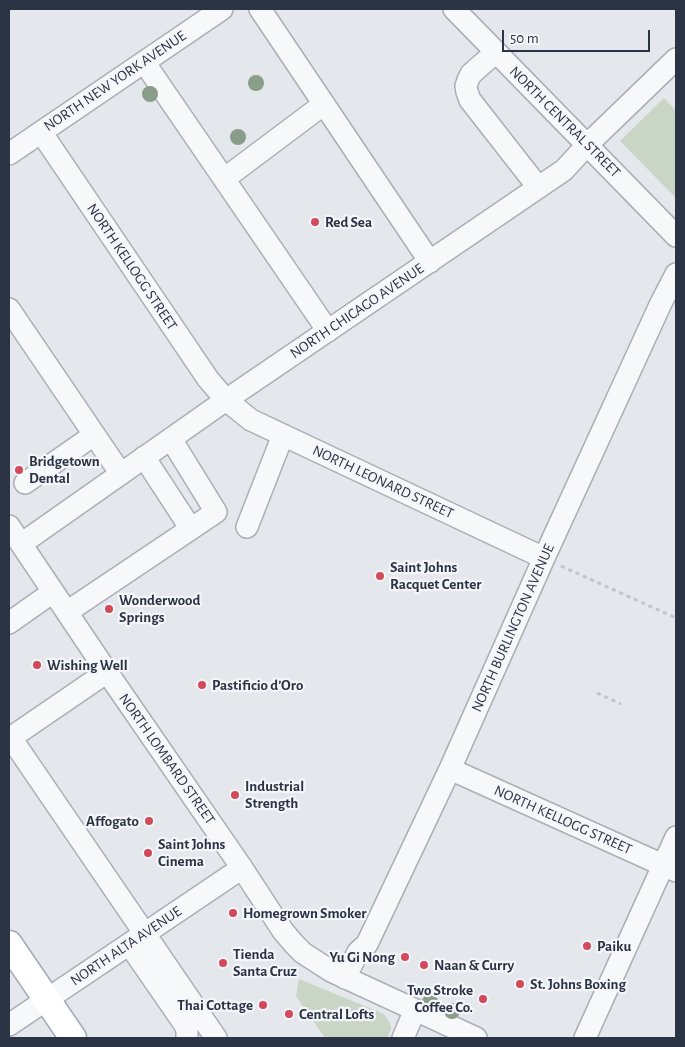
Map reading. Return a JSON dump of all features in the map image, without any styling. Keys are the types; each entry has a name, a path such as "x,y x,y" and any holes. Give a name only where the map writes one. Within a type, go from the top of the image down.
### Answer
{"main road":[{"path":"10,948 73,1038"}],"street":[{"name":"NORTH NEW YORK AVENUE","path":"9,154 222,9"},
{"path":"260,9 430,262"},
{"name":"NORTH CENTRAL STREET","path":"454,9 676,236"},
{"path":"496,52 471,74 466,86 467,92 470,100 538,187"},
{"name":"NORTH CHICAGO AVENUE","path":"21,544 226,400 564,170 587,145 676,59"},
{"path":"144,62 328,331"},
{"path":"224,179 324,104"},
{"name":"NORTH KELLOGG STREET","path":"41,132 208,379 226,400"},
{"name":"NORTH BURLINGTON AVENUE","path":"345,978 358,952 367,944 450,769 656,312 676,274"},
{"path":"9,309 121,474"},
{"name":"NORTH LEONARD STREET","path":"226,400 251,420 544,558"},
{"path":"25,483 94,435"},
{"path":"247,527 283,435"},
{"path":"67,612 216,512 170,439"},
{"path":"144,458 191,529"},
{"name":"NORTH LOMBARD STREET","path":"9,526 283,931 294,944 303,953 345,978 476,1038"},
{"path":"9,623 53,592"},
{"path":"107,672 10,738 137,939 185,1025 187,1038"},
{"name":"NORTH KELLOGG STREET","path":"450,769 670,868"},
{"path":"585,1038 670,868 676,837"},
{"name":"NORTH ALTA AVENUE","path":"9,1025 242,868"},
{"path":"137,939 216,1038"},
{"path":"403,1038 415,1010"}],"path":[{"path":"544,558 676,618"},
{"path":"597,693 621,704"}],"green space":[{"path":"664,98 676,111 676,198 620,141"},
{"path":"299,979 384,1014 390,1023 391,1029 387,1038 325,1038 296,996"}],"place":[{"name":"Red Sea","path":"315,222"},
{"name":"Bridgetown Dental","path":"19,470"},
{"name":"Saint Johns Racquet Center","path":"380,576"},
{"name":"Wonderwood Springs","path":"109,609"},
{"name":"Wishing Well","path":"37,665"},
{"name":"Pastificio d’Oro","path":"202,685"},
{"name":"Industrial Strength","path":"235,795"},
{"name":"Affogato","path":"149,821"},
{"name":"Saint Johns Cinema","path":"148,853"},
{"name":"Homegrown Smoker","path":"233,913"},
{"name":"Paiku","path":"587,946"},
{"name":"Yu Gi Nong","path":"405,957"},
{"name":"Tienda Santa Cruz","path":"223,963"},
{"name":"Naan & Curry","path":"424,965"},
{"name":"St. Johns Boxing","path":"520,984"},
{"name":"Two Stroke Coffee Co.","path":"483,999"},
{"name":"Thai Cottage","path":"263,1005"},
{"name":"Central Lofts","path":"289,1014"}]}
